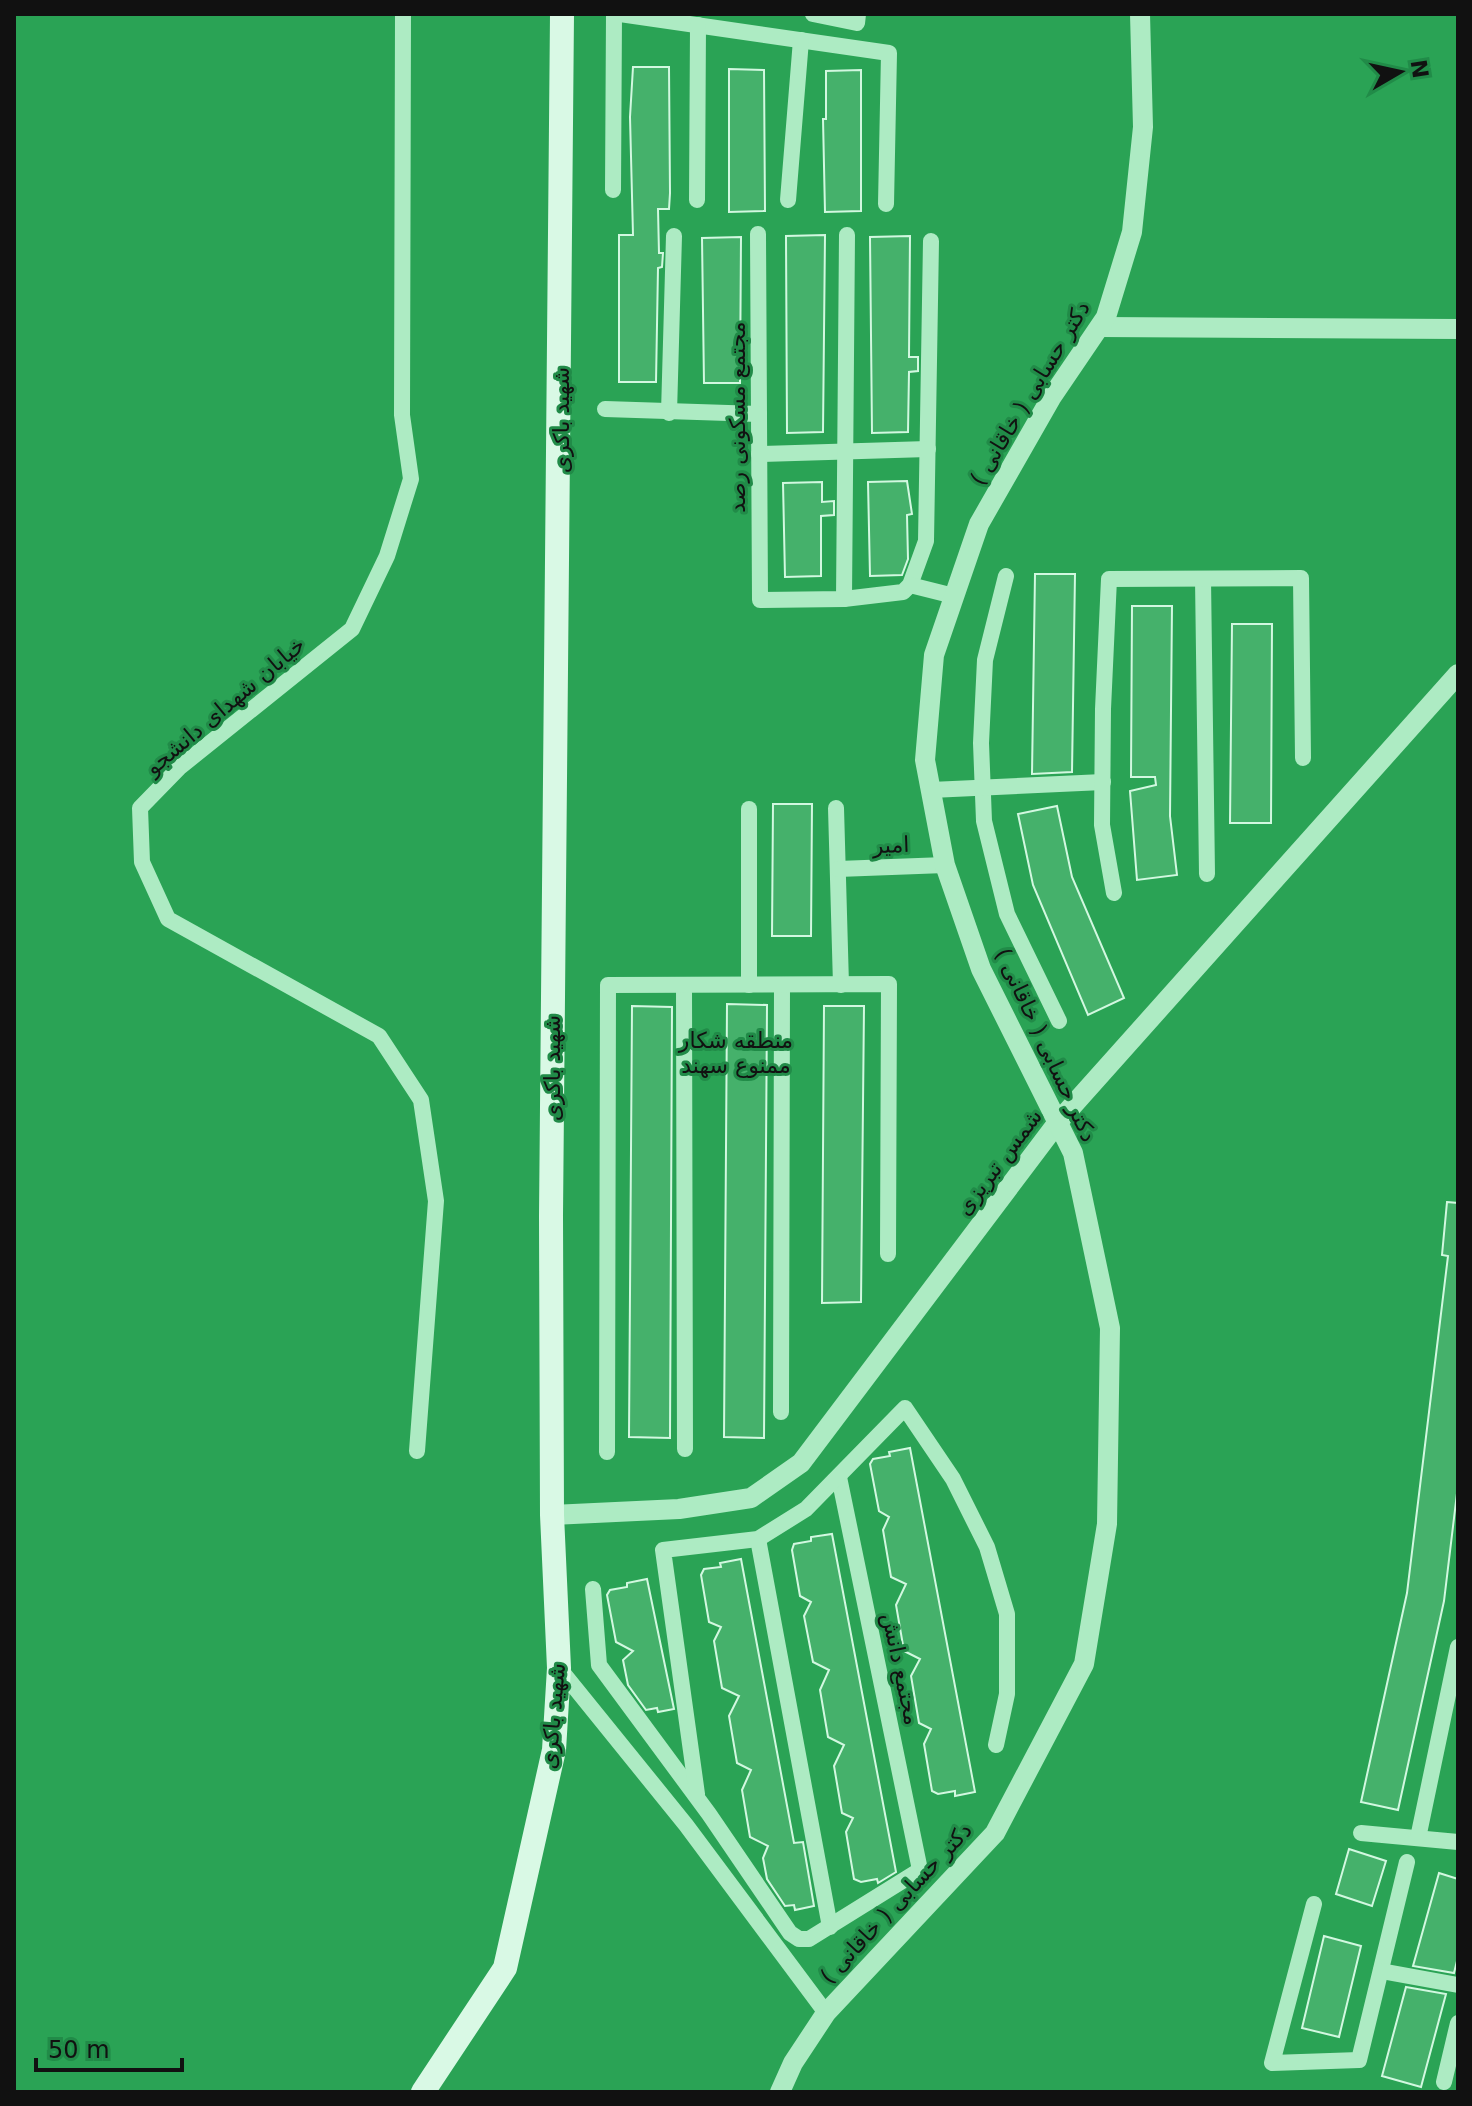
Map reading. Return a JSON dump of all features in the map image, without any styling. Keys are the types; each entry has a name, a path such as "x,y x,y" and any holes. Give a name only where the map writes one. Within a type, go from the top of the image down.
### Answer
{"main road":[{"name":"شهید باکری","path":"427,2091 505,1968 554,1750 559,1668 552,1515 551,1201 562,14"}],"street":[{"name":"خیابان شهدای دانشجو","path":"403,14 402,415 411,479 387,556 352,629 180,767 140,808 142,862 168,919 379,1036 421,1100 436,1201 417,1451"},
{"path":"613,190 617,14 889,53 886,204"},
{"path":"813,14 857,23 858,14"},
{"name":"دکتر حسابی ( خاقانی )","path":"780,2092 793,2063 826,2013 995,1833 1084,1664 1107,1524 1110,1328 1073,1153 981,969 945,865 925,760 934,655 979,524 1051,398 1106,317 1132,232 1143,127 1140,14"},
{"path":"697,200 698,25"},
{"path":"788,200 801,40"},
{"name":"مجتمع مسکونی رصد","path":"758,234 760,600 844,599"},
{"path":"847,235 844,599 903,592 910,585 926,541 931,241"},
{"path":"669,413 674,236"},
{"path":"1100,327 1458,329"},
{"path":"605,409 759,414"},
{"path":"759,454 845,454 928,449"},
{"path":"1006,576 985,660 981,743 984,821 1007,914 1059,1021"},
{"path":"1114,893 1102,825 1109,579 1301,578 1303,758"},
{"path":"1203,579 1207,874"},
{"path":"910,585 954,596"},
{"name":"شمس تبریزی","path":"552,1515 679,1509 751,1498 801,1463 1058,1122 1458,674"},
{"path":"931,790 1103,782"},
{"path":"836,808 841,985"},
{"path":"749,809 749,985"},
{"name":"امیر","path":"838,869 945,865"},
{"path":"607,1452 608,985 889,984 888,1254"},
{"path":"684,985 685,1449"},
{"path":"781,1412 782,985"},
{"path":"698,1799 663,1550 758,1539 806,1509 905,1408 953,1479 987,1547 1007,1614 1007,1694 996,1745"},
{"name":"مجتمع دانش","path":"830,1927 920,1870 839,1477"},
{"path":"593,1589 599,1665 709,1814 790,1933 799,1939 809,1939 830,1927 758,1539"},
{"path":"1418,1838 1458,1647"},
{"path":"559,1668 686,1825 826,2013"},
{"path":"686,1825 709,1814"},
{"path":"1361,1833 1458,1842"},
{"path":"1314,1904 1272,2063 1359,2060 1407,1862"},
{"path":"1381,1971 1458,1985"},
{"path":"1444,2082 1458,2023"}],"green space":[{"name":"منطقه شکار ممنوع سهند","path":"14,14 1458,14 1458,2092 14,2092"}],"building":[{"path":"633,67 669,67 670,193 669,209 658,209 659,253 663,253 662,267 658,268 656,382 619,382 619,235 633,235 630,117"},
{"path":"729,69 764,70 765,211 729,212"},
{"path":"861,70 861,211 825,212 823,119 826,119 826,71"},
{"path":"825,235 823,432 787,433 786,236"},
{"path":"910,236 909,357 918,357 918,371 909,372 908,432 872,433 870,237"},
{"path":"741,237 740,383 704,383 702,238"},
{"path":"907,481 912,514 907,515 908,559 902,575 870,576 868,482"},
{"path":"822,482 822,502 834,501 834,515 821,516 821,576 785,577 783,483"},
{"path":"1035,574 1075,574 1072,772 1032,774"},
{"path":"1132,606 1172,606 1170,816 1177,875 1137,880 1130,791 1156,785 1155,777 1131,777"},
{"path":"1232,624 1272,624 1271,823 1230,823"},
{"path":"773,804 812,804 811,936 772,936"},
{"path":"1057,806 1072,877 1124,998 1088,1015 1033,885 1018,814"},
{"path":"727,1004 767,1005 764,1438 724,1437"},
{"path":"632,1006 672,1007 670,1438 629,1437"},
{"path":"824,1006 864,1006 861,1302 822,1303"},
{"path":"1447,1202 1458,1203 1458,1485 1444,1601 1398,1810 1361,1802 1407,1593 1448,1256 1442,1255"},
{"path":"910,1448 975,1792 955,1796 955,1791 938,1794 932,1791 924,1744 931,1729 919,1723 911,1676 920,1659 904,1651 896,1605 906,1584 891,1577 883,1530 889,1517 879,1511 870,1464 873,1459 890,1456 889,1452"},
{"path":"832,1534 896,1872 878,1883 877,1879 861,1882 854,1879 846,1832 853,1818 842,1813 834,1766 844,1745 828,1737 820,1690 829,1670 813,1662 804,1616 811,1602 800,1596 792,1550 794,1544 811,1541 811,1537"},
{"path":"741,1559 794,1843 803,1842 814,1906 795,1910 794,1905 785,1906 767,1879 763,1858 768,1846 750,1837 742,1790 751,1770 737,1763 729,1716 739,1696 722,1688 714,1641 721,1627 709,1622 701,1575 704,1569 721,1567 720,1563"},
{"path":"647,1579 674,1709 658,1712 657,1708 646,1710 628,1685 623,1660 633,1651 616,1642 607,1595 610,1590 627,1587 627,1583"},
{"path":"1349,1849 1386,1861 1372,1906 1336,1894"},
{"path":"1439,1873 1458,1879 1458,1957 1454,1973 1413,1966"},
{"path":"1324,1936 1361,1946 1339,2037 1302,2028"},
{"path":"1406,1987 1446,1994 1421,2087 1382,2076"}]}
